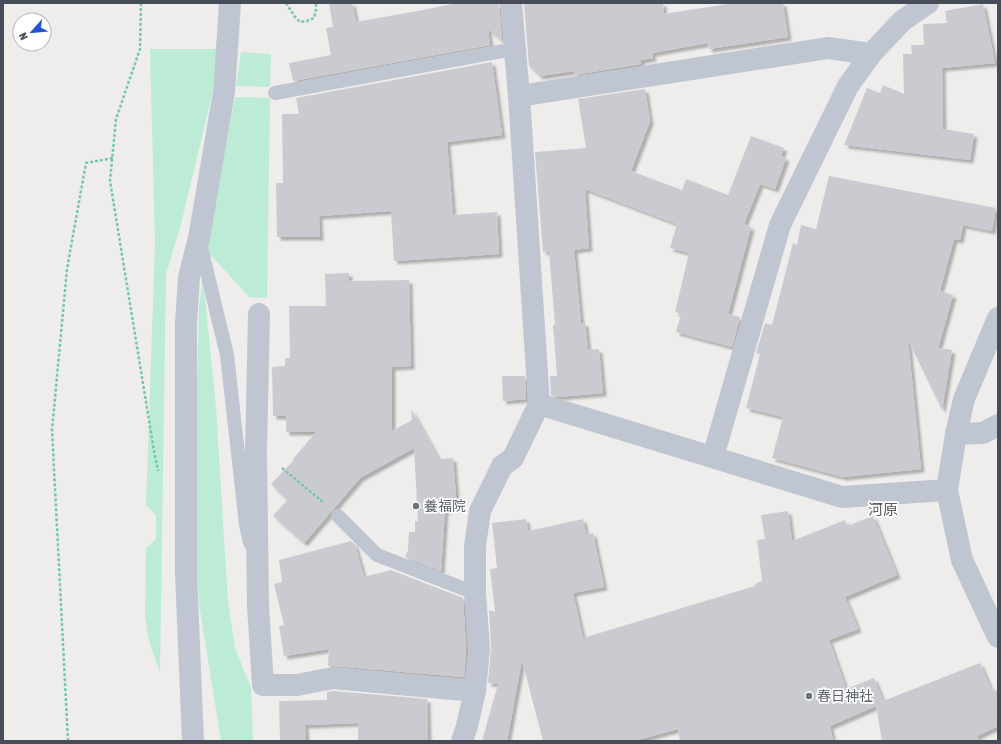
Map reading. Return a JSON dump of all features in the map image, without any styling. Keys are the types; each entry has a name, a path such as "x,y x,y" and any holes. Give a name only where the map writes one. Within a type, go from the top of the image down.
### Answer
{"street":[{"path":"193,741 186,574 186,323 189,277 199,238 224,92 230,3"},
{"path":"462,741 475,691 479,649 475,593 475,546 480,511 502,466 513,458 539,404 519,96 511,3"},
{"path":"712,456 780,225 848,86 871,54 902,21 928,3"},
{"path":"519,96 828,48 871,54"},
{"path":"259,314 256,451 258,606 263,685 297,685 333,678 475,691"},
{"path":"998,318 964,399 956,434 947,490 962,560 998,637"},
{"path":"539,404 842,497 947,490"},
{"path":"956,434 983,433 998,425"}],"lane":[{"path":"276,93 514,49"},
{"path":"199,238 227,355 246,525 258,575"},
{"path":"338,516 377,555 475,593"}],"path":[{"path":"141,3 140,49 116,119 110,181 158,472"},
{"path":"286,3 300,22 314,18 316,3"},
{"path":"68,741 52,430 67,269 86,163 112,158"},
{"path":"256,451 275,461 338,516"}],"green space":[{"path":"150,49 218,49 212,95 180,228 166,274 160,673 149,641 145,616 146,548 156,539 156,515 146,505 155,244"},
{"path":"241,52 271,54 270,87 236,86"},
{"path":"235,97 270,98 267,298 249,297 206,250"},
{"path":"203,279 216,407 228,602 235,648 251,688 253,741 221,741 199,604 196,553 197,384 199,306"}],"building":[{"path":"329,3 352,3 356,22 457,3 499,3 502,41 488,29 490,45 293,81 289,63 331,55 326,28 333,27"},
{"path":"524,3 663,3 664,14 734,3 783,3 788,37 709,49 708,43 652,53 653,58 641,60 641,64 574,75 574,71 540,76 529,66"},
{"path":"983,4 995,63 942,68 943,129 974,134 970,160 844,145 867,88 880,93 883,85 904,94 903,54 912,54 911,45 924,45 923,24 947,23 945,11"},
{"path":"492,62 502,135 447,142 453,215 497,212 499,254 394,261 391,211 319,216 320,237 277,237 276,183 283,183 282,114 299,114 296,98"},
{"path":"645,89 650,121 631,171 682,190 686,179 728,195 751,136 784,148 781,156 786,158 775,189 760,184 744,224 751,227 728,314 740,317 732,347 676,332 681,314 675,312 689,253 670,248 677,224 585,189 589,248 574,250 581,323 585,323 588,350 599,349 603,393 557,397 551,395 550,376 557,376 553,325 555,325 549,251 543,252 535,152 586,148 578,99"},
{"path":"829,176 996,208 992,231 963,225 960,240 954,239 940,291 953,295 938,348 952,350 942,410 908,340 921,469 843,477 772,458 783,417 746,408 760,354 756,353 765,323 772,325 793,243 797,245 801,225 816,229"},
{"path":"349,273 349,281 409,280 411,366 392,367 392,431 412,420 411,409 439,459 453,458 457,509 445,510 441,571 405,557 408,550 409,532 415,532 415,521 418,521 414,448 360,478 304,543 273,516 287,500 271,484 294,460 293,459 316,432 286,432 286,416 273,416 272,367 285,366 285,358 290,358 289,306 326,306 325,274"},
{"path":"502,376 525,376 526,399 503,401"},
{"path":"788,511 792,541 845,520 847,526 873,516 897,575 845,597 858,629 829,640 846,689 874,678 883,701 980,663 990,687 992,687 998,700 998,726 977,736 979,741 882,741 876,706 830,726 833,741 680,741 678,729 633,741 543,741 522,660 507,741 482,741 498,684 488,683 491,648 489,610 495,612 490,569 497,568 492,523 526,519 528,531 583,519 586,535 593,533 604,587 573,593 583,638 755,586 755,584 762,581 757,540 765,539 761,515"},
{"path":"351,541 355,545 364,577 391,570 463,598 466,649 464,677 328,666 329,649 284,656 279,626 284,625 274,584 282,582 279,560"},
{"path":"334,691 427,699 428,741 358,741 358,723 305,725 306,741 280,741 279,701 327,700 327,692"}],"place":[{"name":"養福院","path":"416,506"},
{"name":"春日神社","path":"809,696"}],"district":[{"name":"河原","path":"883,510"}]}
